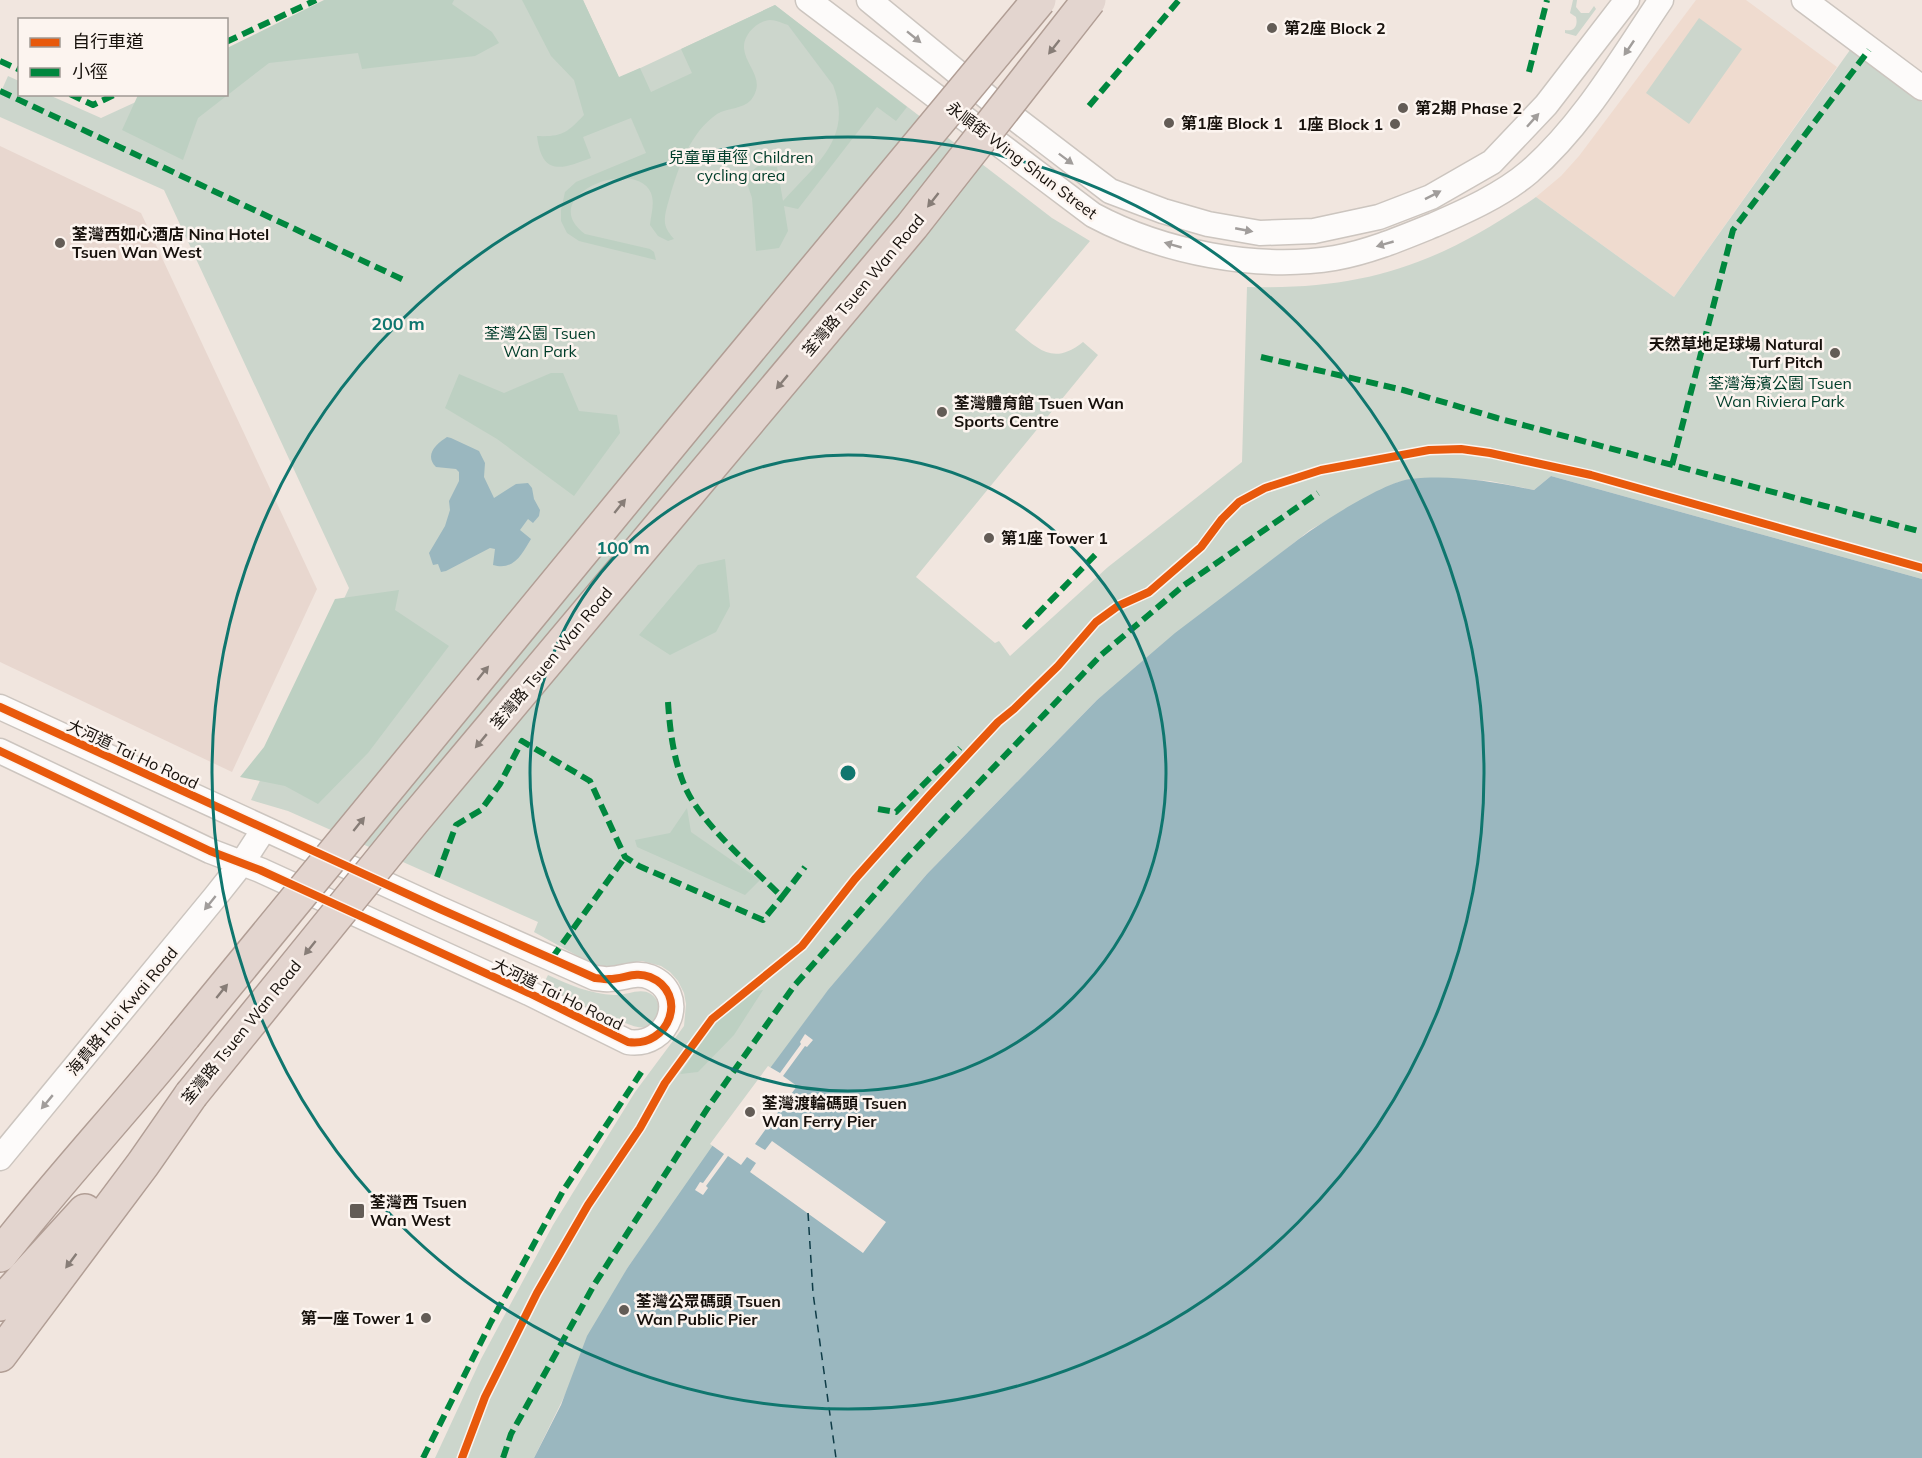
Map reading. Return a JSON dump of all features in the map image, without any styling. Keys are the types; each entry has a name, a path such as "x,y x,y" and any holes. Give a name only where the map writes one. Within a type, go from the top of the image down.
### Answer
{"highway":[{"path":"0,1255 184,1036 1039,0"},
{"name":"荃灣路 Tsuen Wan Road","path":"0,1304 191,1095 413,821 912,226 1089,0"},
{"path":"0,1218 120,1092 184,1036"},
{"path":"0,1355 143,1164 191,1095"}],"street":[{"name":"永順街 Wing Shun Street","path":"808,0 1093,214 1111,224 1176,246 1235,260 1280,261 1336,258 1398,240 1465,212 1528,173 1572,127 1662,0"},
{"name":"永順街 Wing Shun Street","path":"869,0 999,107 1110,191 1125,199 1163,212 1208,224 1260,233 1314,231 1379,217 1431,197 1492,162 1546,105 1627,0"},
{"path":"1804,0 1922,88"},
{"name":"大河道 Tai Ho Road","path":"0,707 595,978 609,980 633,974 652,978 668,994 671,1012 668,1022 661,1033 651,1040 640,1043 628,1042 529,993 242,863 210,851 0,751"},
{"name":"海貴路 Hoi Kwai Road","path":"0,1158 242,863 264,829"}],"shaded area":[{"path":"1696,0 1746,0 1837,67 1674,297 1536,197 1561,176 1579,156"},
{"path":"0,146 141,213 317,589 232,772 0,662"}],"green space":[{"path":"324,0 454,0 452,4 492,32 499,43 475,56 362,69 358,53 269,63 228,95 228,48"},
{"name":"荃灣公園 Tsuen Wan Park","path":"353,0 583,0 619,78 775,5 1052,218 1090,241 1015,330 1032,344 1048,352 1064,353 1083,342 1098,355 916,577 995,643 999,641 1010,656 1108,567 1242,462 1247,287 1329,284 1365,278 1400,268 1467,240 1536,197 1674,297 1850,50 1922,102 1922,579 1551,476 1534,490 1490,481 1410,479 1393,484 1310,530 1097,700 927,874 823,997 628,1267 534,1458 435,1458 481,1359 553,1225 635,1092 684,1026 686,1004 678,981 661,966 642,961 606,967 596,966 534,932 538,922 288,811 251,800 349,588 164,190 0,117 0,94 8,76 18,81 18,96 51,96 101,118 149,96 228,96 228,59"},
{"path":"522,0 583,0 619,77 640,68 651,92 692,73 681,49 775,5 907,107 896,121 877,107 798,209 784,206 788,231 779,248 756,251 752,198 745,177 758,166 777,167 783,201 828,149 835,136 839,120 833,85 788,25 774,20 760,23 748,34 744,43 745,55 754,73 757,86 751,100 744,105 717,114 708,122 693,140 677,173 665,216 666,228 674,239 668,241 658,236 650,225 653,205 651,193 641,183 627,178 593,185 579,195 572,206 573,220 585,234 650,249 654,252 656,260 579,241 567,233 561,221 565,192 576,182 646,153 631,118 583,137 591,158 562,167 549,164 543,158 537,136 564,133 584,115 574,80 551,56"},
{"path":"1573,0 1577,0 1576,7 1581,13 1589,13 1594,6 1596,9 1576,36 1565,33 1565,30 1573,29 1577,23 1576,17 1570,13"},
{"path":"1699,18 1742,49 1689,124 1646,93"},
{"path":"138,96 226,96 198,118 183,160 122,130"},
{"path":"551,373 563,373 579,411 617,415 620,433 574,496 497,439 445,408 459,374 504,393"},
{"path":"725,559 730,606 716,632 670,655 639,635 698,565"},
{"path":"399,590 395,610 449,646 368,753 318,804 285,786 240,777 264,747 335,599"},
{"path":"687,808 691,832 760,880 745,895 637,847 635,840 670,833"},
{"path":"548,975 597,993 619,995 647,992 658,1002 658,1012 650,1025 636,1027 542,987"},
{"path":"763,990 734,1035 698,1072 680,1074 716,1021 748,992"}],"water":[{"path":"447,437 479,451 485,463 484,477 494,498 516,484 528,483 532,488 534,499 540,510 539,516 533,523 528,519 520,530 531,539 521,555 507,566 493,565 495,549 490,548 446,571 441,572 438,564 433,565 429,553 445,526 450,510 449,501 459,481 459,472 456,469 436,467 431,458 436,446"},
{"path":"1551,476 1922,579 1922,1458 534,1458 561,1405 587,1336 628,1267 713,1145 828,990 927,874 1097,700 1175,633 1295,542 1335,515 1385,487 1411,479 1442,477 1534,490"}],"pier":[{"path":"805,1034 813,1040 807,1047 805,1046 783,1076 797,1086 755,1144 765,1150 772,1141 886,1222 863,1253 750,1172 756,1163 747,1157 741,1165 728,1156 706,1186 708,1188 703,1195 695,1190 700,1182 703,1183 724,1154 710,1144 768,1066 780,1073 801,1044"}],"ferry route":[{"path":"808,1213 813,1293 836,1458"}],"marked path":[{"path":"228,41 316,0"},
{"path":"1089,106 1179,0"},
{"path":"1529,72 1547,0"},
{"path":"1672,465 1733,230 1869,50"},
{"path":"0,61 18,69"},
{"path":"0,91 406,281"},
{"path":"74,96 93,105 112,96"},
{"path":"1261,357 1403,390 1497,418 1922,532"},
{"path":"503,1458 511,1434 594,1285 709,1106 794,986 906,859 1101,655 1183,586 1318,493"},
{"path":"1024,628 1099,551"},
{"path":"668,702 671,736 679,770 687,791 717,833 782,897 805,867"},
{"path":"437,877 456,825 481,810 500,784 522,741 590,781 625,857 639,866 763,920 782,897"},
{"path":"878,809 896,812 960,748"},
{"path":"552,958 625,857"},
{"path":"423,1458 491,1322 563,1191 642,1071"}],"cycle path":[{"path":"462,1458 485,1397 537,1293 588,1205 640,1128 665,1083 712,1019 802,946 855,879 930,795 998,722 1058,666 1096,622 1118,606 1149,592 1201,547 1222,519 1239,502 1265,488 1321,470 1429,450 1461,449 1591,475 1922,568"},
{"path":"0,707 595,978 614,979 634,975 650,977 662,985 669,995 671,1006 669,1018 664,1028 655,1037 643,1042 628,1042 529,993 260,870 210,851 0,751"}],"place":[{"name":"第2座 Block 2","path":"1272,28"},
{"name":"第2期 Phase 2","path":"1403,108"},
{"name":"第1座 Block 1","path":"1169,123"},
{"name":"1座 Block 1","path":"1395,124"},
{"name":"荃灣西如心酒店 Nina Hotel Tsuen Wan West","path":"60,243"},
{"name":"天然草地足球場 Natural Turf Pitch","path":"1835,353"},
{"name":"荃灣體育館 Tsuen Wan Sports Centre","path":"942,412"},
{"name":"第1座 Tower 1","path":"989,538"},
{"name":"荃灣渡輪碼頭 Tsuen Wan Ferry Pier","path":"750,1112"},
{"name":"荃灣西 Tsuen Wan West","path":"357,1211"},
{"name":"荃灣公眾碼頭 Tsuen Wan Public Pier","path":"624,1310"},
{"name":"第一座 Tower 1","path":"426,1318"}],"park label":[{"name":"兒童單車徑 Children cycling area","path":"741,166"},
{"name":"荃灣海濱公園 Tsuen Wan Riviera Park","path":"1780,392"}]}
